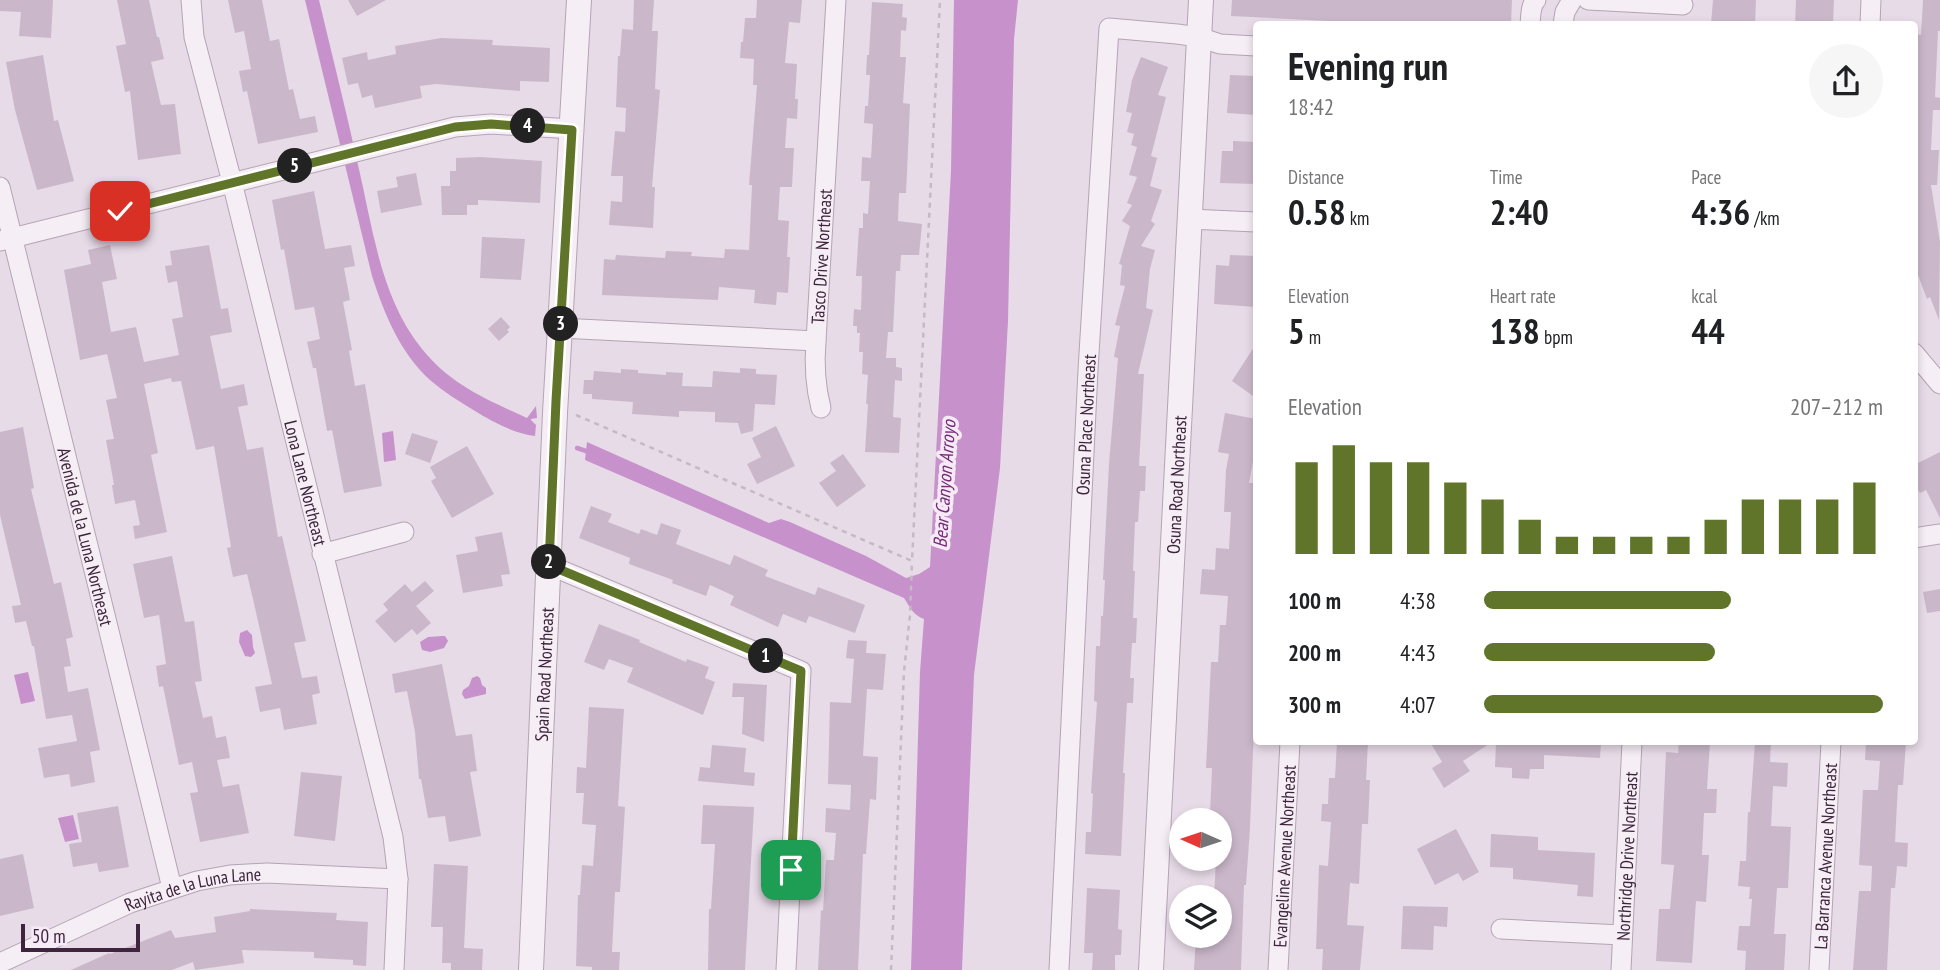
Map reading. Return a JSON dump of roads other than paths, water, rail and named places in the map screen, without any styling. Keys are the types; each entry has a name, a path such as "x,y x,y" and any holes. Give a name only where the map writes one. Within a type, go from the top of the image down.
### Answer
{"street":[{"name":"Lona Lane Northeast","path":"191,0 194,37 393,837 398,879 394,970"},
{"name":"Spain Road Northeast","path":"531,970 553,460 579,0"},
{"name":"Tasco Drive Northeast","path":"561,328 816,341 835,0"},
{"name":"Osuna Road Northeast","path":"1151,970 1201,0"},
{"path":"1530,21 1536,0"},
{"path":"1564,21 1572,0"},
{"path":"1588,0 1683,2 1682,21"},
{"path":"1870,21 1871,0"},
{"name":"Osuna Place Northeast","path":"1059,970 1088,384 1109,29 1153,31 1199,37 1220,44 1253,46"},
{"path":"7,239 455,127 491,124 572,130"},
{"name":"Avenida de la Luna Northeast","path":"0,187 7,239 172,888"},
{"path":"1189,219 1253,222"},
{"path":"816,341 815,388 821,408"},
{"path":"1918,358 1940,384"},
{"path":"322,554 404,532"},
{"path":"1918,537 1940,534"},
{"path":"549,565 801,671 786,970"},
{"name":"Evangeline Avenue Northeast","path":"1278,970 1290,745"},
{"name":"Northridge Drive Northeast","path":"1621,970 1632,745"},
{"name":"La Barranca Avenue Northeast","path":"1819,970 1831,745"},
{"name":"Rayita de la Luna Lane","path":"0,963 130,903 197,881 230,875 267,873 398,879"},
{"path":"1501,929 1622,934"}],"water":[{"path":"305,0 319,0 380,261 396,307 422,349 457,382 527,418 536,406 537,418 531,419 536,425 535,436 497,423 441,389 419,369 394,332 372,276"},
{"name":"Bear Canyon Arroyo","path":"954,0 1018,0 1014,39 1008,321 1000,468 974,675 962,970 911,970 924,619 915,613 904,598 585,460 587,442 769,523 781,519 790,522 866,556 906,578 930,567 951,171"},
{"path":"393,431 396,460 384,462 382,433"},
{"path":"247,630 252,635 255,653 251,657 245,656 239,642 240,633"},
{"path":"445,636 448,641 444,648 430,652 422,650 420,642 428,637"},
{"path":"28,672 35,701 21,704 14,675"},
{"path":"477,676 486,688 486,694 465,699 463,690 469,686 472,678"},
{"path":"73,815 79,839 65,842 58,818"}],"waterway":[{"path":"577,448 589,452"}]}
